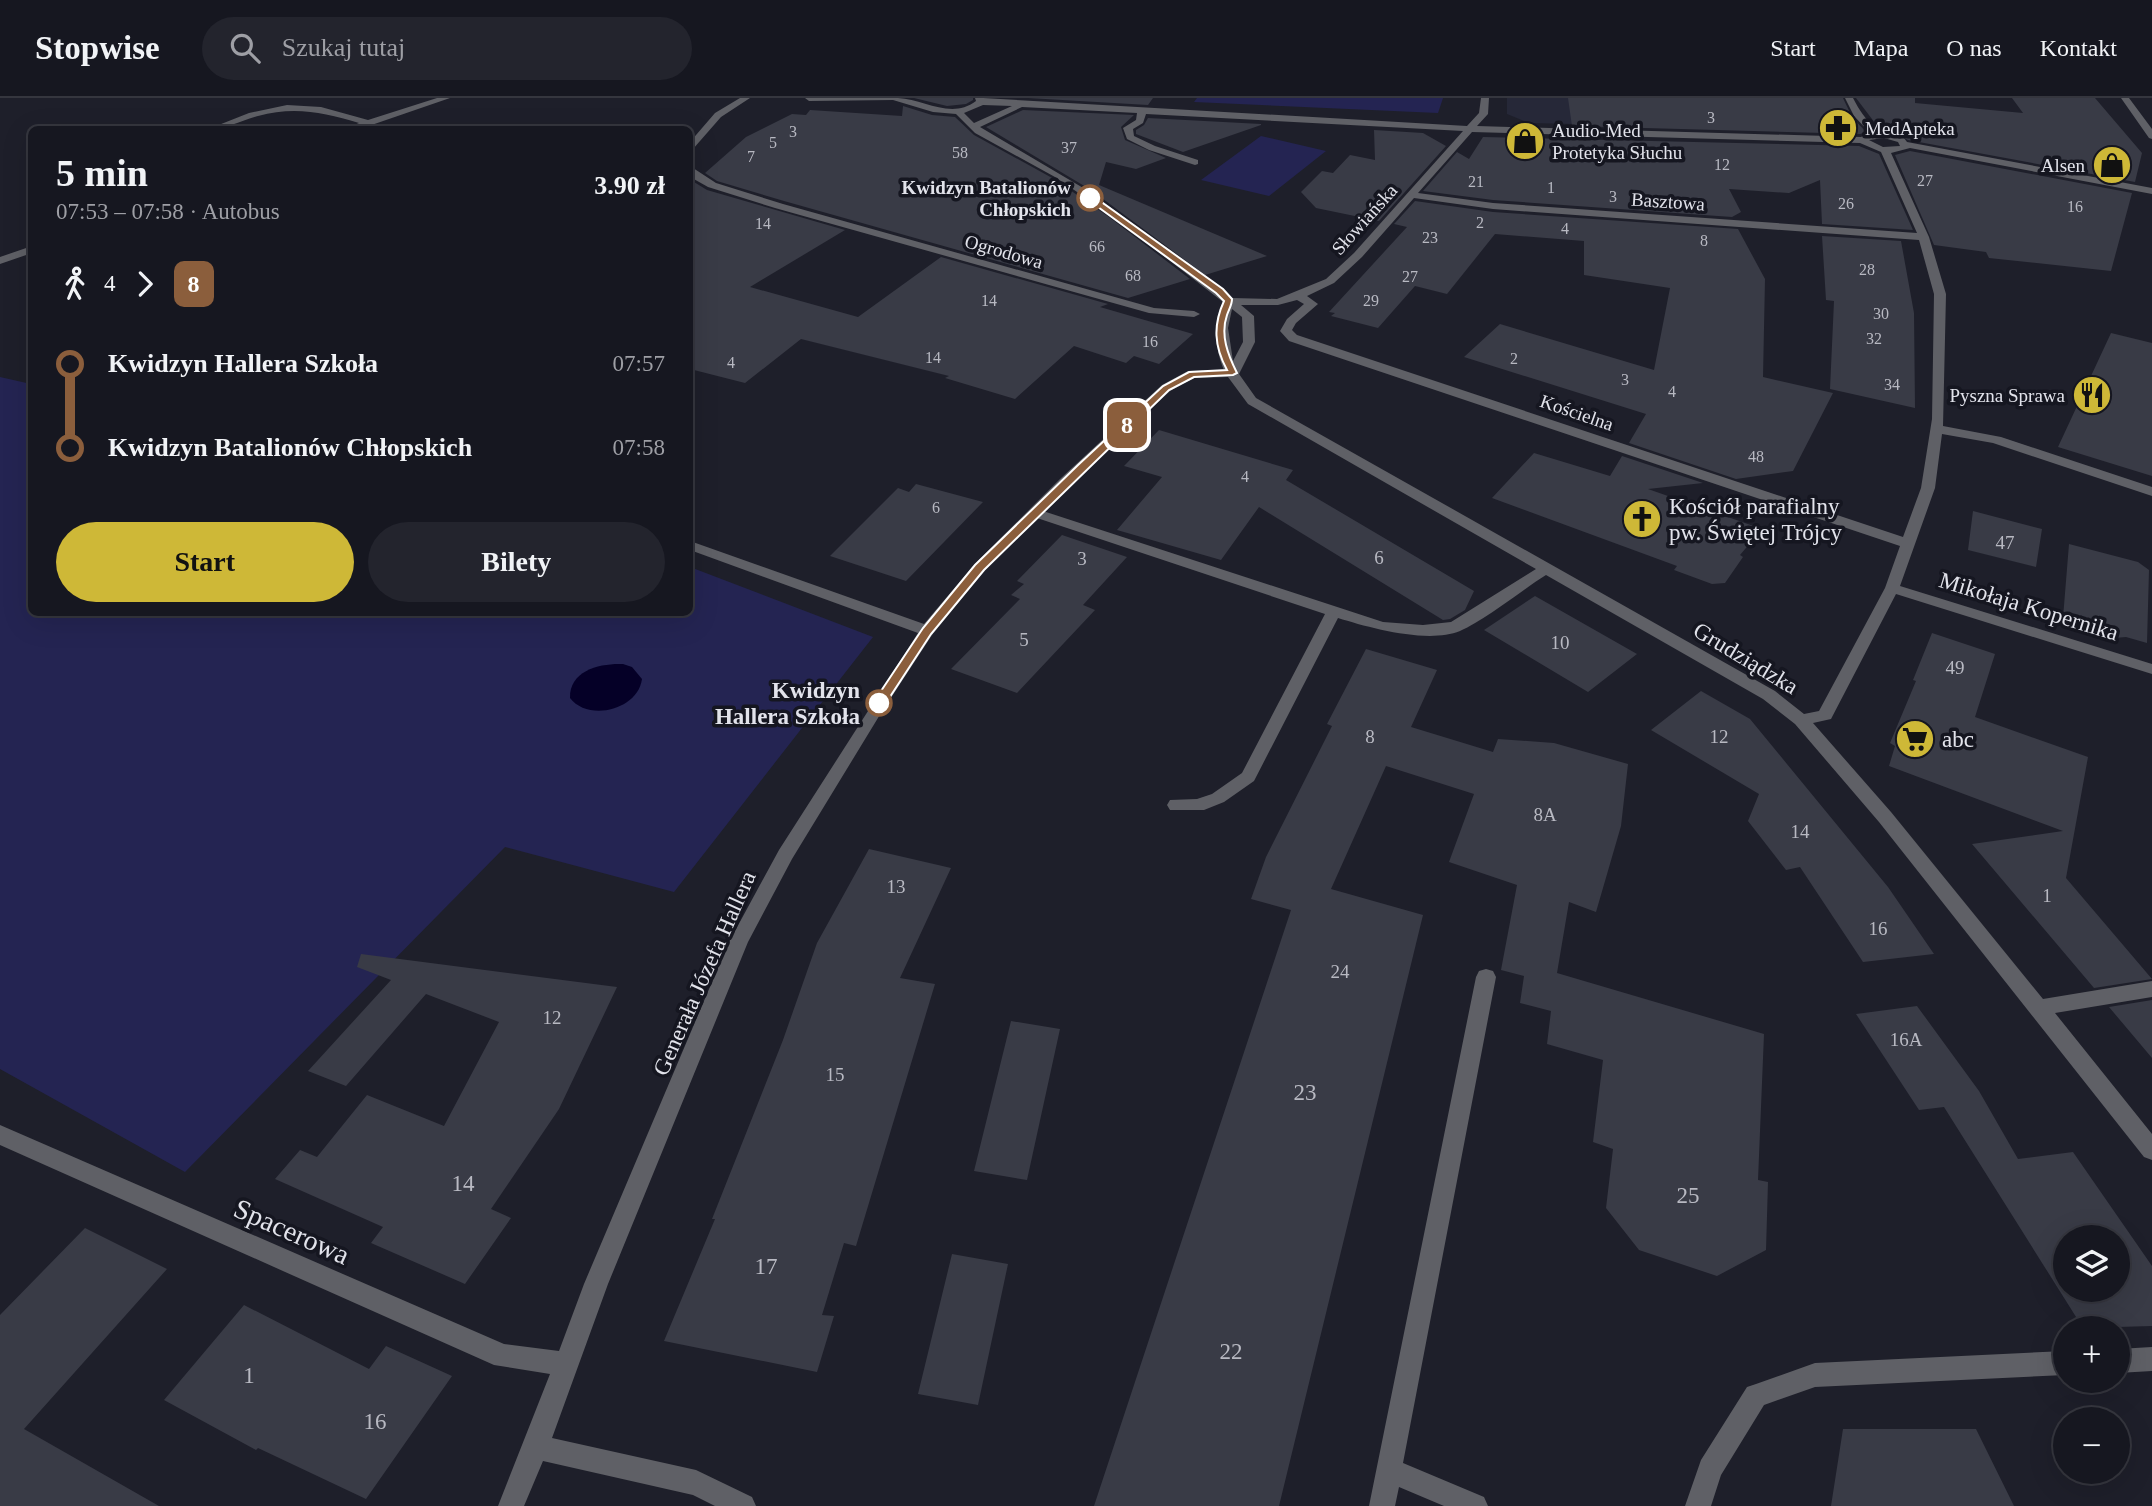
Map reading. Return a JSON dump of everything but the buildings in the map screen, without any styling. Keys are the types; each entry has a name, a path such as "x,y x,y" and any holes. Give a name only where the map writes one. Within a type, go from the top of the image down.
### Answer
{"street":[{"path":"355,126 446,98"},
{"path":"693,143 718,115 746,98"},
{"path":"810,98 891,98"},
{"path":"896,98 903,102 958,111 971,109 980,100 1021,106 1471,128 1863,140 1872,147 1885,150 1903,149 1907,145"},
{"path":"1070,108 1079,98"},
{"name":"Słowiańska","path":"1229,301 1278,302 1330,281 1483,114 1485,98"},
{"path":"1849,98 1857,114 1877,135"},
{"path":"2125,98 2152,136"},
{"path":"221,126 260,112 294,106 320,108 365,122"},
{"path":"973,127 1021,106"},
{"path":"958,111 960,118 973,127 1047,169 1117,216 1220,291 1248,316 1250,342 1233,373"},
{"path":"1143,111 1140,121 1128,128 1130,137 1152,148 1195,162"},
{"path":"1863,140 1877,135 1896,138 1907,145 2152,191"},
{"path":"1801,720 1825,715 1892,588 1928,488 1937,429 1940,294 1924,237 1885,150"},
{"name":"Ogrodowa","path":"693,173 712,185 792,209 1153,311 1194,314"},
{"name":"Basztowa","path":"1410,195 1493,206 1924,237"},
{"path":"4,257 28,250"},
{"name":"Kościelna","path":"1298,296 1312,304 1291,321 1286,331 1293,338 1909,544"},
{"name":"Grudziądzka","path":"1229,301 1221,317 1223,354 1233,373 1235,384 1252,401 1769,695 1801,720 1885,817 2152,1150"},
{"name":"Generała Józefa Hallera","path":"511,1506 536,1447 565,1364 739,942 785,855 875,709 927,631 979,568 1166,388 1192,374 1233,373"},
{"path":"1937,429 1996,440 2152,492"},
{"path":"1034,513 1382,627 1423,630 1455,627 1545,569"},
{"path":"693,546 927,631"},
{"name":"Mikołaja Kopernika","path":"1892,588 2152,669"},
{"path":"1176,806 1198,806 1218,798 1248,776 1333,613"},
{"path":"1382,1506 1486,977"},
{"path":"2037,1008 2152,989"},
{"name":"Spacerowa","path":"0,1135 503,1356 565,1364"},
{"path":"2130,1360 2152,1359"},
{"path":"1698,1506 1710,1469 1756,1396 1815,1375 2053,1364"},
{"path":"536,1447 696,1483 743,1506"},
{"path":"1388,1470 1475,1506"}],"shaded area":[{"path":"1197,98 1443,98 1438,113 1194,102"},
{"path":"1507,98 1748,98 1667,126 1529,123 1507,114"},
{"path":"1261,136 1326,151 1269,196 1201,180"},
{"path":"0,377 28,383 28,616 693,616 693,568 873,637 674,892 505,847 185,1172 0,1069"},
{"path":"623,664 632,667 642,679 632,698 622,705 600,711 588,710 570,698 575,681 588,670"}],"bus line":[{"name":"8","path":"879,703 927,631 979,568 1065,482 1166,388 1192,374 1233,373 1223,354 1221,339 1221,317 1229,301 1220,291 1090,198"}],"place":[{"name":"MedApteka","path":"1838,128"},
{"name":"Audio-Med Protetyka Słuchu","path":"1525,141"},
{"name":"Alsen","path":"2112,165"},
{"name":"Kwidzyn Batalionów Chłopskich","path":"1090,198"},
{"name":"Pyszna Sprawa","path":"2092,395"},
{"name":"Kościół parafialny pw. Świętej Trójcy","path":"1642,519"},
{"name":"Kwidzyn Hallera Szkoła","path":"879,703"},
{"name":"abc","path":"1915,739"}]}
